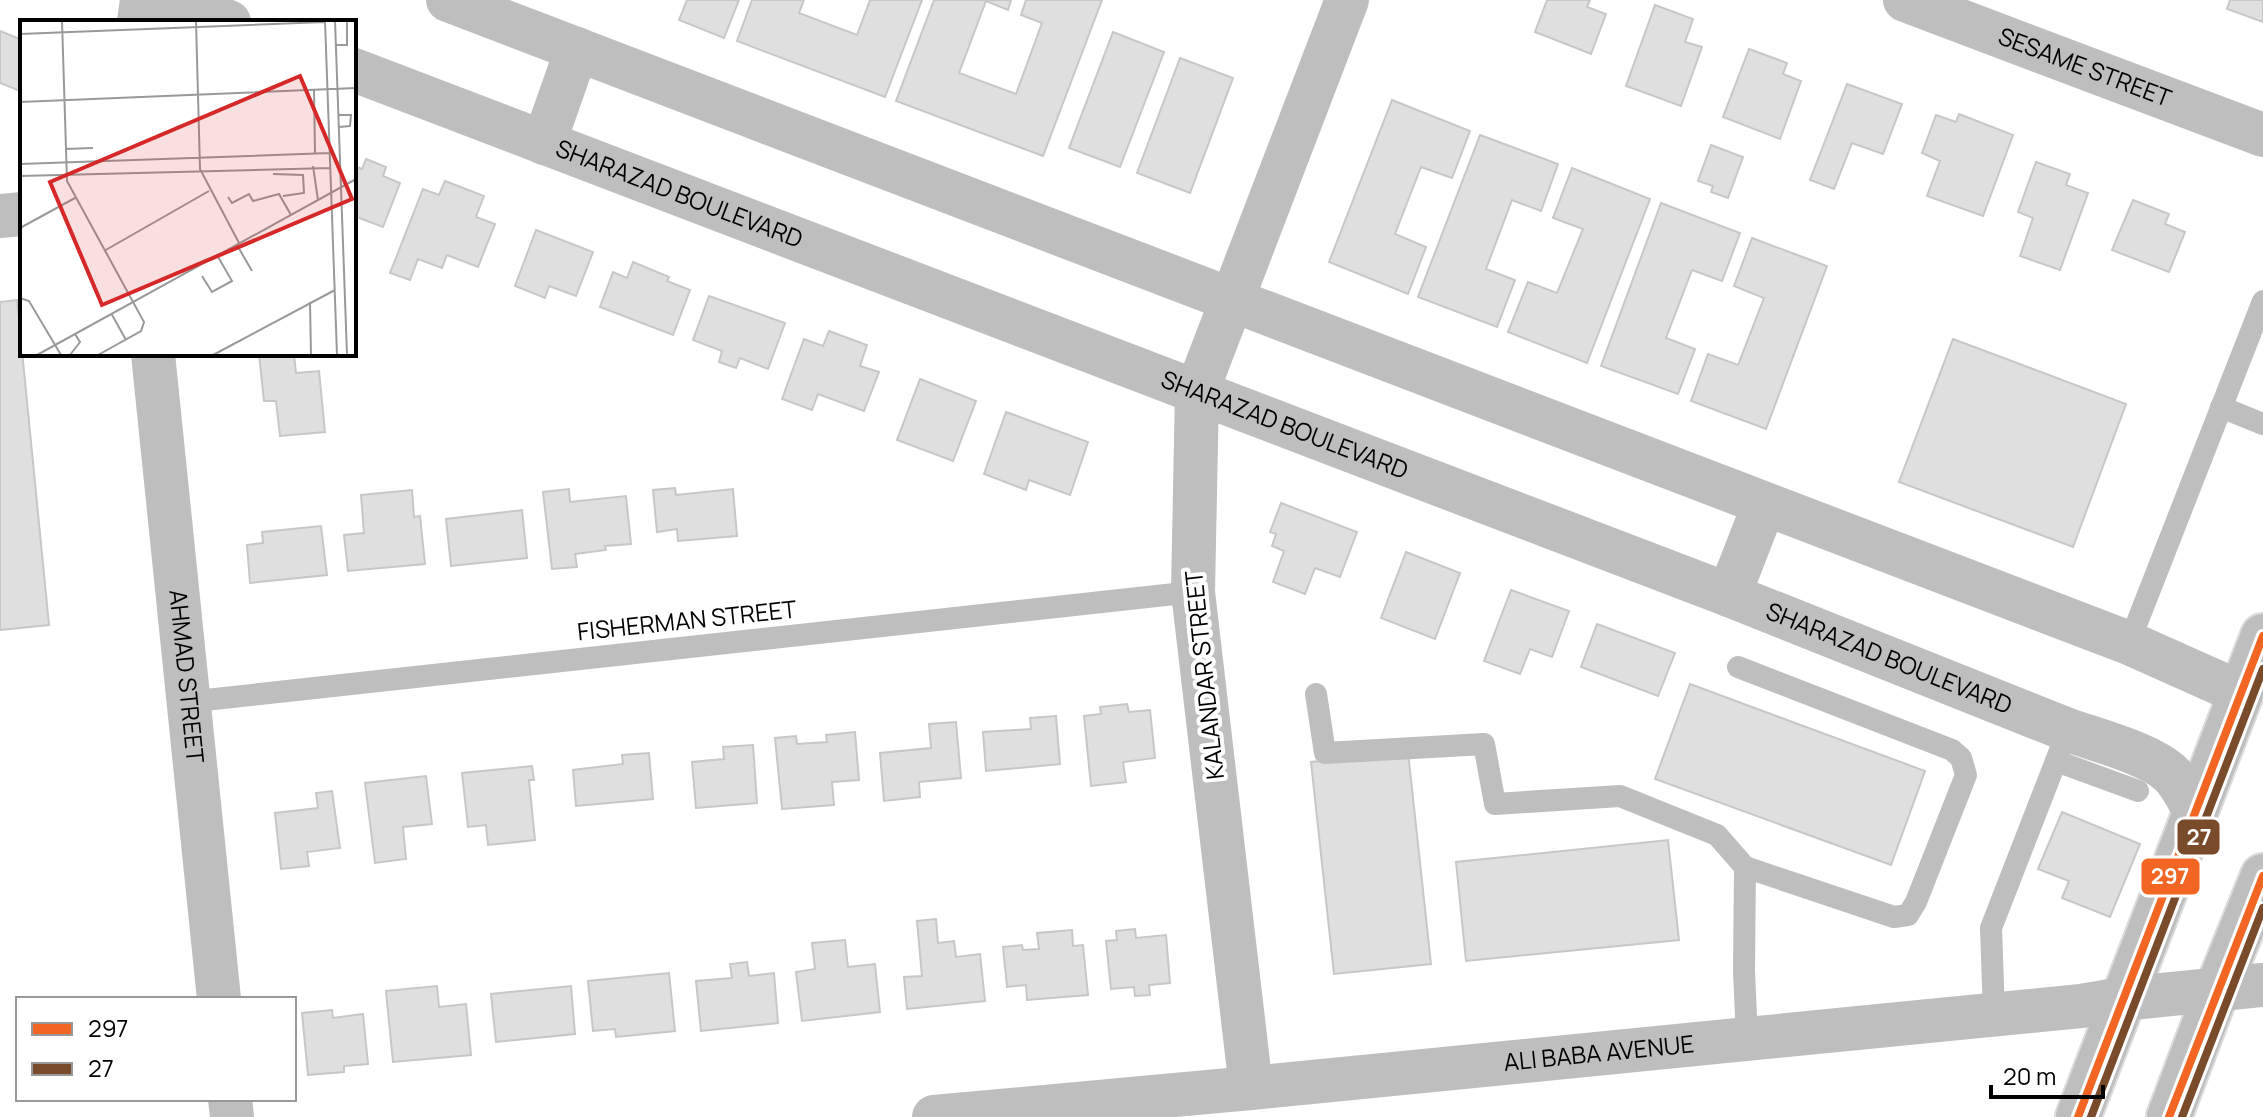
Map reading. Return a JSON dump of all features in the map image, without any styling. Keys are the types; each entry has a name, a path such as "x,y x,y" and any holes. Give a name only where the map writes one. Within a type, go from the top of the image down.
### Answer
{"street":[{"path":"139,20 142,0"},
{"path":"171,0 224,20"},
{"path":"448,0 2129,643 2187,667 2252,704"},
{"name":"KALANDAR STREET","path":"1238,1098 1193,592 1197,391 1347,0"},
{"name":"SESAME STREET","path":"1905,0 2263,135"},
{"path":"544,143 577,49"},
{"name":"SHARAZAD BOULEVARD","path":"356,71 1729,595 2062,746 2125,750 2161,766 2176,779 2195,811"},
{"path":"0,216 20,214"},
{"name":"AHMAD STREET","path":"153,356 219,997"},
{"path":"1729,595 1764,505"},
{"path":"2078,1117 2195,811 2252,704 2263,636"},
{"path":"2169,1117 2263,876"},
{"name":"ALI BABA AVENUE","path":"934,1117 1238,1098 1747,1038 2263,985"}],"lane":[{"path":"2129,643 2263,301"},
{"path":"2221,407 2263,424"},
{"name":"FISHERMAN STREET","path":"187,702 1193,592"},
{"path":"1316,694 1325,753 1484,744 1495,804 1620,796 1717,835 1745,867 1894,917 1908,915 1916,902 1966,775 1961,758 1952,750 1738,667"},
{"path":"1994,1014 1991,928 2062,746 2138,791"},
{"path":"1745,867 1747,1038"}],"building":[{"path":"687,0 739,0 724,38 679,20"},
{"path":"752,0 804,0 799,13 857,35 870,0 922,0 885,97 737,41"},
{"path":"934,0 1011,0 1008,10 986,1 959,73 1016,94 1042,23 1021,15 1026,0 1102,0 1043,156 896,101"},
{"path":"1547,0 1590,0 1587,7 1606,14 1591,54 1535,32"},
{"path":"2230,0 2263,0 2263,22 2227,9"},
{"path":"1655,5 1693,19 1685,42 1702,47 1681,106 1626,86"},
{"path":"0,31 20,39 20,91 0,83"},
{"path":"1113,32 1164,52 1120,167 1069,148"},
{"path":"1749,49 1787,63 1783,74 1801,81 1780,139 1723,117"},
{"path":"1180,58 1233,78 1190,193 1137,173"},
{"path":"1847,84 1902,104 1883,154 1852,143 1834,189 1810,180"},
{"path":"1392,100 1470,131 1452,178 1421,167 1395,234 1426,247 1408,294 1329,262"},
{"path":"1959,114 2013,135 1983,216 1927,196 1940,161 1922,153 1936,115 1956,122"},
{"path":"1480,135 1558,164 1541,211 1512,200 1486,269 1515,280 1497,327 1418,297"},
{"path":"1711,145 1743,157 1728,198 1711,192 1713,186 1698,181"},
{"path":"366,159 386,167 383,176 400,183 383,227 356,217 356,167 362,169"},
{"path":"2036,162 2070,174 2066,185 2088,193 2060,270 2020,256 2033,218 2018,212"},
{"path":"1572,168 1650,199 1587,363 1508,332 1528,282 1557,293 1583,229 1553,218"},
{"path":"445,181 484,196 476,217 495,224 478,267 447,255 442,268 418,259 410,280 390,273 423,189 439,195"},
{"path":"2133,200 2169,214 2165,224 2185,232 2169,272 2112,250"},
{"path":"1661,203 1740,233 1722,281 1692,270 1666,338 1695,349 1678,394 1601,366"},
{"path":"536,230 593,252 576,296 549,286 545,298 515,286"},
{"path":"1752,238 1827,266 1766,429 1691,401 1708,354 1738,365 1764,298 1734,286"},
{"path":"633,262 669,277 667,281 690,290 673,335 600,307 613,272 627,278"},
{"path":"709,296 785,323 768,369 740,358 736,368 719,362 722,351 693,340"},
{"path":"17,300 20,356 23,356 49,625 0,630 0,302"},
{"path":"829,331 867,345 860,366 879,372 864,411 818,394 812,410 782,399 804,339 823,346"},
{"path":"1953,339 2126,404 2073,547 1899,482"},
{"path":"259,356 294,356 296,373 319,371 325,432 280,436 276,401 264,401"},
{"path":"920,379 976,401 953,461 897,440"},
{"path":"1006,412 1088,442 1070,495 1029,480 1026,490 984,474"},
{"path":"675,488 676,495 733,489 737,536 678,541 677,529 657,532 653,490"},
{"path":"569,489 570,502 626,496 631,544 605,546 606,550 575,554 577,567 552,569 543,492"},
{"path":"412,490 414,517 420,516 425,564 348,571 344,535 364,533 361,495"},
{"path":"1281,503 1357,532 1340,577 1315,568 1305,594 1273,582 1284,551 1272,546 1276,534 1270,532"},
{"path":"522,510 527,558 451,566 446,519"},
{"path":"321,526 327,575 250,583 247,545 263,543 262,532"},
{"path":"1406,552 1460,573 1435,639 1381,618"},
{"path":"1511,590 1569,611 1552,657 1530,649 1520,674 1484,661"},
{"path":"1597,624 1675,653 1658,696 1581,667"},
{"path":"1690,684 1925,771 1891,865 1655,779"},
{"path":"1127,704 1129,712 1150,710 1155,758 1123,762 1126,782 1091,786 1084,716 1101,714 1100,707"},
{"path":"1056,716 1060,764 986,771 983,732 1031,729 1030,718"},
{"path":"956,722 961,778 919,782 920,797 884,801 880,753 931,748 929,724"},
{"path":"855,732 859,780 832,782 834,805 782,809 775,738 796,736 797,744 827,742 826,735"},
{"path":"753,745 757,803 696,808 692,762 724,759 723,747"},
{"path":"1408,752 1431,964 1334,974 1311,762"},
{"path":"649,753 653,799 576,806 573,770 623,764 622,755"},
{"path":"532,766 534,780 529,780 535,840 488,845 486,825 468,827 462,773"},
{"path":"426,776 432,824 403,827 406,859 375,863 365,783"},
{"path":"332,791 340,848 307,852 309,866 281,869 275,813 318,808 316,793"},
{"path":"2062,812 2140,844 2110,917 2062,898 2069,881 2038,869"},
{"path":"1668,840 1679,940 1466,961 1456,862"},
{"path":"936,919 938,943 954,941 956,957 980,954 985,1001 907,1009 904,977 922,976 917,921"},
{"path":"1135,929 1136,938 1166,935 1170,983 1149,985 1150,995 1135,996 1134,987 1111,989 1106,941 1117,940 1116,931"},
{"path":"1072,930 1073,946 1083,945 1088,995 1027,1000 1026,985 1007,987 1003,947 1022,945 1023,950 1039,949 1037,933"},
{"path":"845,940 848,967 875,964 880,1012 802,1021 796,972 815,969 812,943"},
{"path":"747,962 749,976 774,973 778,1023 701,1031 696,981 732,978 730,964"},
{"path":"669,973 675,1031 616,1037 615,1029 593,1031 588,981"},
{"path":"437,986 439,1007 466,1004 471,1055 393,1062 386,991"},
{"path":"571,986 575,1034 496,1042 491,994"},
{"path":"332,1010 333,1018 363,1014 368,1064 344,1066 344,1072 308,1075 302,1013"}],"transit line":[{"name":"297","path":"2078,1117 2263,636"},
{"name":"27","path":"2091,1117 2263,669"},
{"name":"297","path":"2169,1117 2263,876"},
{"name":"27","path":"2182,1117 2263,908"}]}
